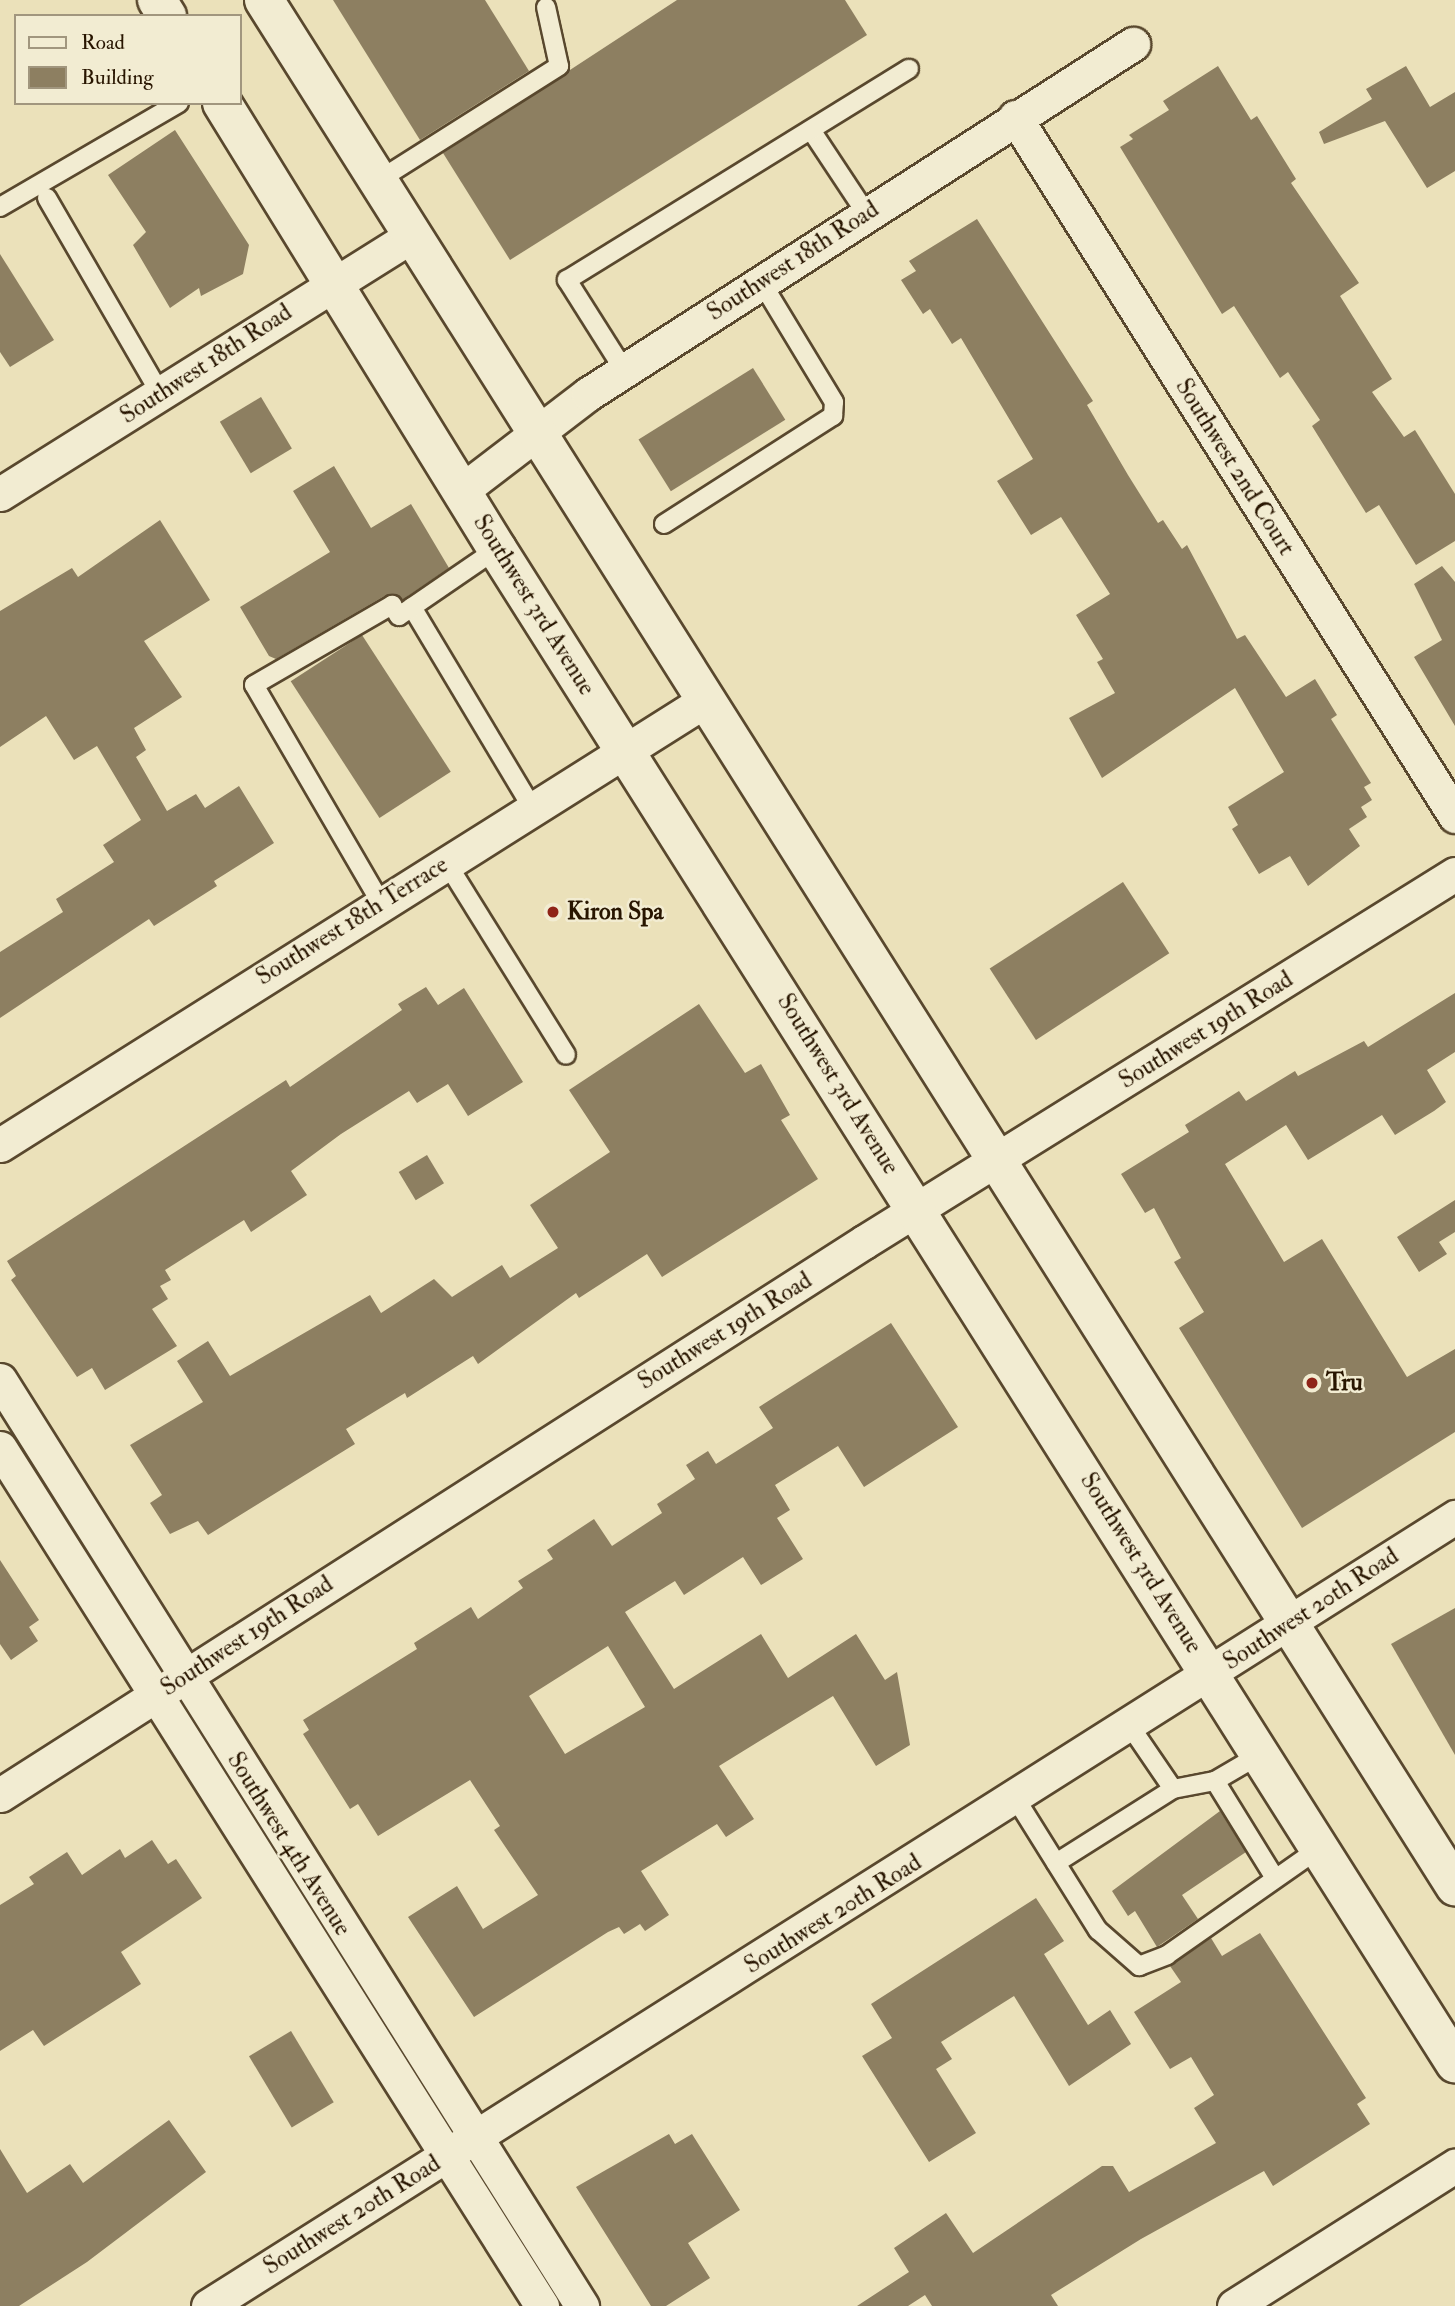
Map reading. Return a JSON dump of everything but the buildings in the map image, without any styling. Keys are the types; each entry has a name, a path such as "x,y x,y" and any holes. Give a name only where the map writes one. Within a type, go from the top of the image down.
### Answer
{"main road":[{"path":"264,0 1455,1886"},
{"name":"Southwest 3rd Avenue","path":"223,105 335,282 497,550 918,1210 1455,2063"}],"street":[{"name":"Southwest 18th Road","path":"461,491 624,370 1015,117 1133,44"},
{"name":"Southwest 2nd Court","path":"1015,117 1455,816"},
{"name":"Southwest 18th Road","path":"0,494 413,235"},
{"name":"Southwest 18th Terrace","path":"0,1145 706,700"},
{"name":"Southwest 19th Road","path":"0,1795 918,1210 1455,874"},
{"name":"Southwest 4th Avenue","path":"0,1380 184,1676 461,2147 542,2306"},
{"name":"Southwest 4th Avenue","path":"0,1448 155,1696 461,2147 582,2306"},
{"name":"Southwest 20th Road","path":"208,2306 1016,1799 1455,1517"},
{"path":"1234,2306 1455,2166"}],"lane":[{"path":"379,180 559,66 546,7"},
{"path":"624,370 567,280 909,69"},
{"path":"0,207 176,105"},
{"path":"811,130 866,213"},
{"path":"47,198 160,393"},
{"path":"664,524 833,416 834,402 762,283"},
{"path":"381,903 254,685 392,605 399,616 497,550"},
{"path":"412,607 533,809"},
{"path":"446,862 566,1055"},
{"path":"1130,1726 1173,1789"},
{"path":"1056,1863 1173,1789 1215,1781 1261,1754"},
{"path":"1215,1781 1275,1878"},
{"path":"1016,1799 1098,1930 1139,1966 1167,1955 1320,1848"}],"place":[{"name":"Kiron Spa","path":"553,912"},
{"name":"Tru","path":"1312,1383"}]}
